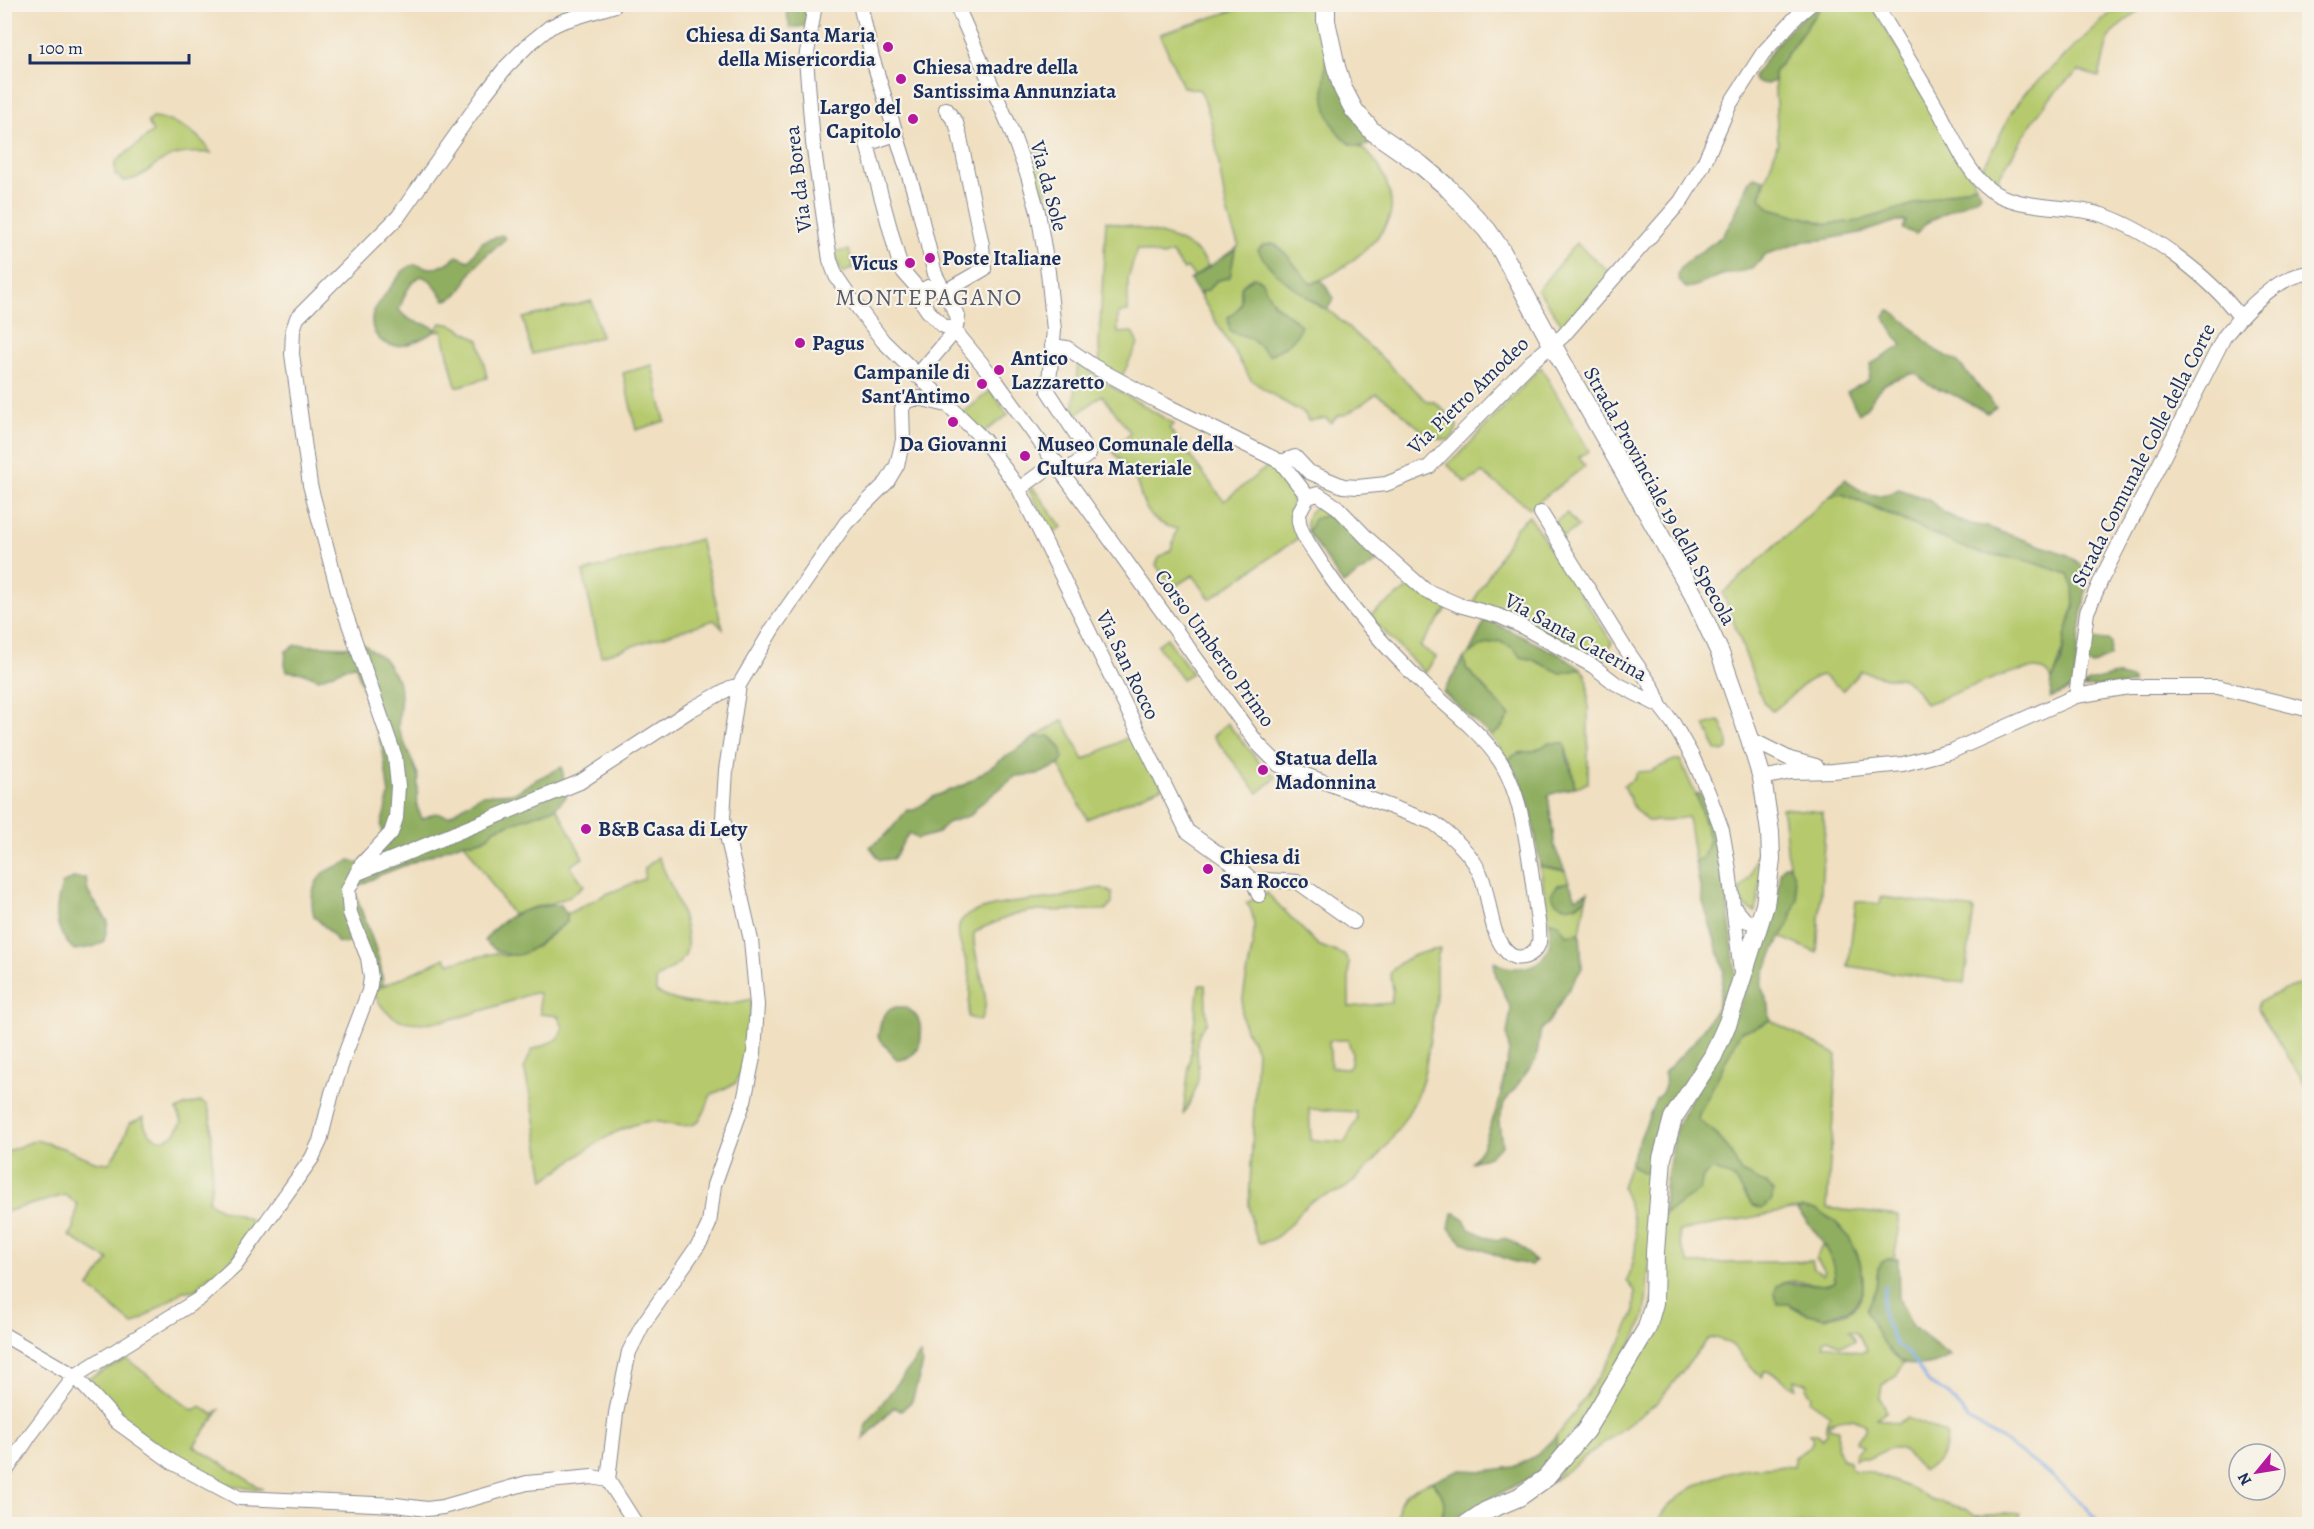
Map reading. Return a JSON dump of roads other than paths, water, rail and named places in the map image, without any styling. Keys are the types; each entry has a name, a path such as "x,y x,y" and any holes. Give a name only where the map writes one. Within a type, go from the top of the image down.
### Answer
{"main road":[{"name":"Strada Provinciale 19 della Specola","path":"1326,4 1326,21 1336,67 1343,89 1354,110 1372,131 1421,165 1447,187 1487,230 1523,289 1693,594 1719,653 1750,739 1762,778 1767,806 1771,859 1769,886 1758,931 1728,1022 1713,1056 1673,1118 1662,1158 1655,1252 1655,1293 1647,1328 1586,1430 1546,1478 1519,1497 1486,1511 1467,1524"}],"street":[{"name":"Via da Borea","path":"815,4 806,59 813,143 830,260 836,276 883,341 980,436"},
{"path":"860,4 872,57 935,274 957,316 955,331 917,376"},
{"name":"Via da Sole","path":"956,4 1002,107 1028,176 1038,213 1048,272 1054,330 1048,391 1089,454 1060,468"},
{"path":"1552,344 1563,336 1681,201 1703,165 1730,104 1763,53 1810,4"},
{"path":"1875,4 1921,79 1970,168 1984,186 2002,196 2031,205 2102,215 2145,236 2213,285 2240,317"},
{"path":"4,1474 30,1435 75,1376 155,1328 217,1285 236,1266 312,1158 320,1141 344,1057 369,991 368,958 348,902 348,890 361,865 391,833 396,818 398,786 394,757 340,598 310,485 292,354 292,330 297,318 398,217 506,67 550,27 614,5"},
{"path":"945,291 984,269 977,220 956,123 946,109"},
{"name":"Corso Umberto Primo","path":"896,134 867,144 901,269 921,292 922,302 928,311 942,325 955,331 998,382 1257,743 1279,765 1434,823 1449,834 1473,861 1482,877 1501,945 1508,954 1518,958 1525,957 1536,949 1539,943 1539,928 1521,813 1510,780 1500,760 1482,739 1384,644 1340,592 1305,538 1299,522 1299,513 1308,496"},
{"name":"Strada Comunale Colle della Corte","path":"2076,696 2087,612 2224,337 2240,317 2282,283 2298,274 2310,273"},
{"path":"921,292 928,287 935,286 945,291"},
{"name":"Via Pietro Amodeo","path":"1281,462 1296,457 1309,472 1343,486 1358,488 1386,484 1409,477 1429,467 1531,362 1552,344"},
{"path":"1052,346 1067,348 1095,367 1146,395 1281,462 1308,496"},
{"path":"636,1524 608,1480 616,1413 629,1352 642,1326 701,1241 709,1224 714,1185 744,1101 754,1053 757,1005 751,940 723,818 726,770 739,685 773,628 846,523 887,482 897,465 903,440 901,414 906,401 919,398 947,405"},
{"name":"Via San Rocco","path":"980,436 1019,489 1187,831 1209,845 1252,881 1259,895"},
{"path":"1019,489 1060,468"},
{"name":"Via Santa Caterina","path":"1308,496 1318,494 1337,507 1368,539 1425,590 1459,605 1499,616 1521,626 1660,706 1683,739 1708,792 1722,830 1742,978"},
{"path":"1541,513 1623,645 1653,688 1660,706"},
{"path":"356,873 580,782 692,710 739,685"},
{"path":"1762,778 1791,772 1833,771 1904,764 1952,751 2076,696 2129,687 2218,687 2310,710"},
{"path":"1750,739 1790,759 1833,771"},
{"path":"1252,881 1298,882 1354,922"},
{"name":"Via Santa Caterina","path":"1733,906 1741,932 1750,938 1758,931"},
{"path":"4,1335 75,1376 117,1422 175,1464 239,1498 396,1505 427,1509 443,1507 527,1483 592,1477 608,1480"}],"waterway":[{"path":"1885,1287 1882,1310 1888,1327 1897,1345 1910,1356 1929,1383 1949,1395 1968,1419 2001,1439 2052,1476 2101,1524"}],"place":[{"name":"Chiesa di Santa Maria della Misericordia","path":"888,47"},
{"name":"Chiesa madre della Santissima Annunziata","path":"901,79"},
{"name":"Largo del Capitolo","path":"913,119"},
{"name":"Poste Italiane","path":"930,258"},
{"name":"Vicus","path":"910,263"},
{"name":"Pagus","path":"800,343"},
{"name":"Antico Lazzaretto","path":"999,370"},
{"name":"Campanile di Sant'Antimo","path":"982,384"},
{"name":"Da Giovanni","path":"953,422"},
{"name":"Museo Comunale della Cultura Materiale","path":"1025,456"},
{"name":"Statua della Madonnina","path":"1263,770"},
{"name":"B&B Casa di Lety","path":"586,829"},
{"name":"Chiesa di San Rocco","path":"1208,869"}],"district":[{"name":"MONTEPAGANO","path":"929,297"}]}
